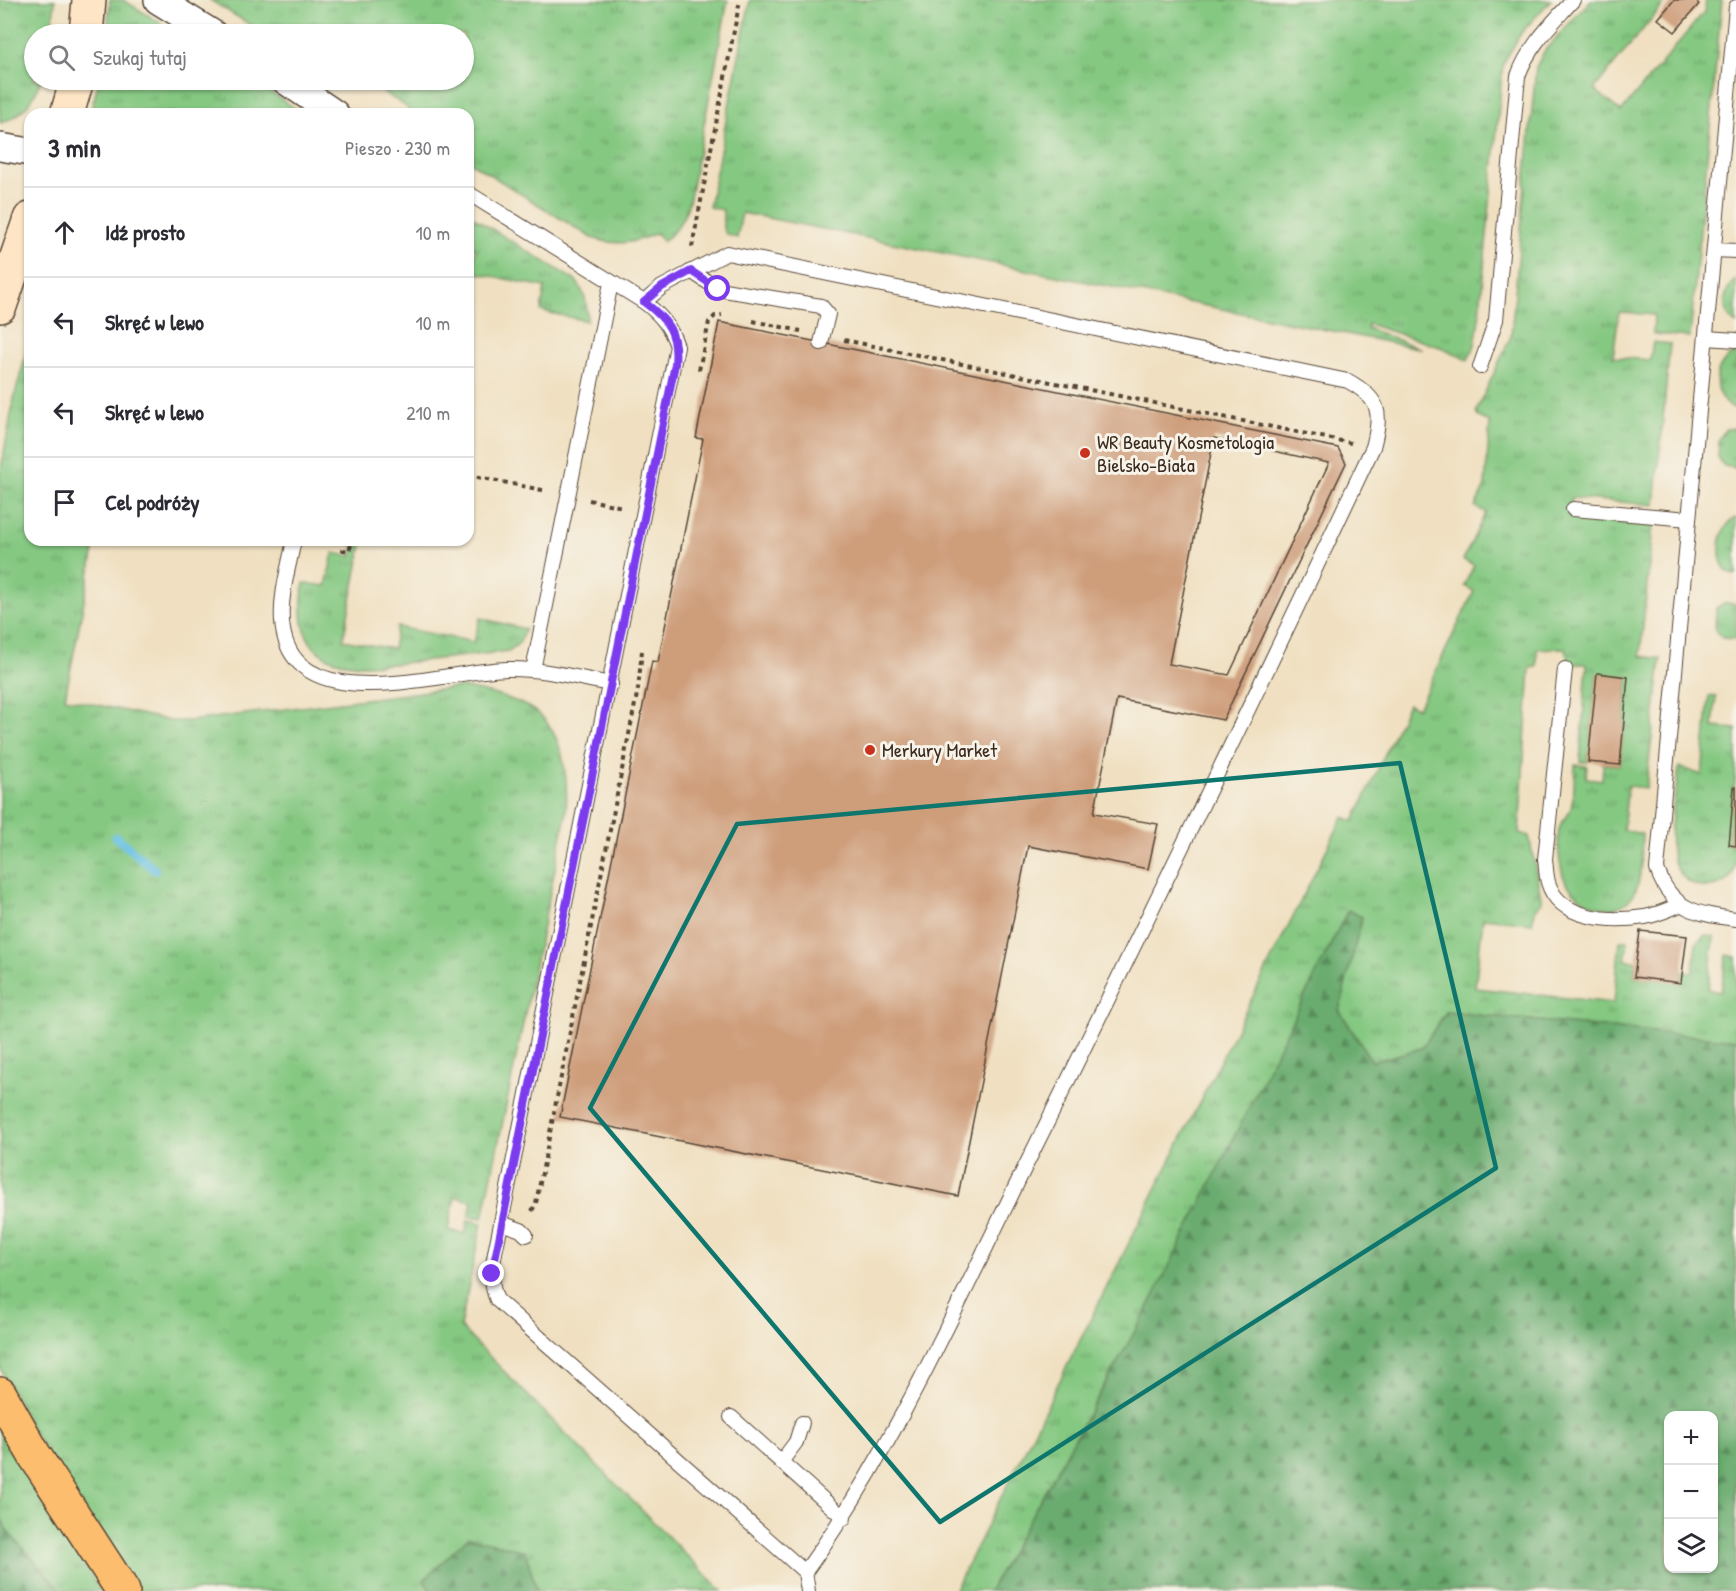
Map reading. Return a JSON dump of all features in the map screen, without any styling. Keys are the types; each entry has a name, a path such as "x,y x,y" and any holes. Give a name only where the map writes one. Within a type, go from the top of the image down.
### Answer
{"highway":[{"path":"0,1395 35,1456 123,1591"}],"main road":[{"path":"87,24 89,0"},
{"path":"68,108 73,90"},
{"path":"0,306 24,236"}],"street":[{"path":"158,0 197,24"},
{"path":"300,90 326,108"},
{"path":"0,147 24,151"}],"lane":[{"path":"1480,367 1497,320 1518,76 1535,42 1573,0"},
{"path":"1736,7 1657,869 1664,889 1680,905 1705,915 1736,919"},
{"path":"474,197 644,302 660,314 671,330 677,346 501,1223 492,1274 492,1289 497,1300 806,1572"},
{"path":"1714,250 1736,251"},
{"path":"644,302 662,287 727,253 1348,381 1368,392 1380,420 1373,447 1149,917 903,1414 844,1518 806,1572 808,1591"},
{"path":"691,271 718,289 821,306 828,314 822,340"},
{"path":"533,670 611,283"},
{"path":"1706,338 1736,340"},
{"path":"1573,508 1689,519"},
{"path":"293,546 282,604 282,623 291,652 298,663 317,676 342,684 366,684 506,669 533,670 611,684"},
{"path":"1565,669 1545,859 1548,884 1559,901 1580,915 1619,919 1638,918 1680,905"},
{"path":"501,1223 524,1233"},
{"path":"731,1418 844,1518"},
{"path":"781,1462 796,1442 801,1423"}],"path":[{"path":"691,271 691,250 740,0"},
{"path":"697,377 709,322 715,316 723,314 734,317"},
{"path":"745,319 822,340 1373,447"},
{"path":"524,1233 536,1203 638,689 642,649"}],"highlighted area":[{"path":"1400,763 1496,1168 940,1522 590,1108 737,824"}],"green space":[{"path":"0,0 55,0 52,24 24,24 24,90 37,90 21,112 0,123"},
{"path":"110,0 123,0 163,24 108,24"},
{"path":"210,0 728,0 690,197 684,216 663,242 656,233 625,243 592,238 474,165 474,108 407,108 380,90 474,90 474,24 249,24"},
{"path":"750,0 1551,0 1521,33 1503,64 1479,321 1475,345 1468,360 1443,348 1368,324 1367,328 1422,349 742,213 737,238 726,234 723,228 723,210 709,207"},
{"path":"1591,0 1667,0 1594,89 1621,112 1704,12 1706,0 1722,0 1690,337 1653,334 1654,315 1619,312 1613,357 1650,360 1653,342 1670,344 1655,505 1572,498 1569,518 1653,526 1640,656 1661,659 1646,788 1628,786 1623,830 1642,834 1640,872 1634,893 1626,903 1616,908 1605,908 1583,900 1566,882 1560,861 1558,837 1560,826 1572,806 1575,765 1587,766 1586,778 1602,780 1603,764 1620,765 1628,677 1597,674 1588,762 1580,762 1587,664 1568,664 1566,648 1537,649 1537,667 1530,668 1519,833 1529,836 1542,902 1536,908 1532,923 1483,918 1475,988 1614,1003 1620,941 1628,941 1625,960 1636,961 1634,977 1681,982 1682,972 1693,973 1696,944 1704,935 1714,937 1708,989 1721,991 1727,955 1736,957 1736,1040 1446,1012 1422,1048 1372,1062 1339,1010 1362,917 1147,1310 989,1591 954,1591 1343,817 1354,821 1408,704 1418,708 1474,591 1464,586 1474,565 1463,560 1486,512 1475,507 1485,486 1490,422 1478,417 1476,412 1511,336 1536,67 1545,50"},
{"path":"96,90 267,90 295,108 92,108"},
{"path":"474,218 576,281 585,300 587,321 541,311 545,287 474,273 476,249 474,248"},
{"path":"1736,279 1736,324 1727,314 1725,302 1728,290"},
{"path":"1736,353 1736,409 1721,398 1716,381 1721,365"},
{"path":"24,362 24,546 95,546 65,698 172,721 189,721 461,687 515,701 535,711 551,728 557,739 564,764 566,815 483,1218 469,1216 472,1201 455,1197 448,1230 465,1234 468,1220 482,1223 460,1327 722,1591 537,1591 525,1551 424,1580 431,1591 136,1591 32,1430 0,1367 0,474 14,398"},
{"path":"1736,428 1736,468 1724,466 1718,458 1719,439 1726,429"},
{"path":"1736,518 1736,575 1728,572 1723,566 1720,548 1725,529"},
{"path":"354,546 362,546 343,640 393,649 397,627 474,642 480,618 525,629 520,642 509,651 422,661 373,665 332,660 317,650 307,635 302,613 304,583 326,586 333,553 352,556"},
{"path":"1726,603 1736,604 1736,639 1722,638 1715,630 1716,608"},
{"path":"1709,696 1716,697 1713,727 1736,729 1736,770 1729,845 1736,846 1736,849 1733,873 1726,881 1717,886 1708,887 1691,883 1677,869 1673,859 1671,837 1679,767 1702,775"},
{"path":"1348,910 1362,917 1339,1010 1372,1062 1422,1048 1446,1012 1736,1040 1736,1591 989,1591 1147,1310"},
{"path":"0,1429 30,1483 102,1591 0,1591"},
{"path":"0,1514 7,1531 62,1591 0,1591"},
{"path":"468,1537 525,1551 537,1591 431,1591 424,1580"}],"building":[{"path":"1674,0 1694,0 1699,4 1675,32 1658,19"},
{"name":"Merkury Market","path":"719,322 1338,448 1346,463 1223,720 1117,699 1094,813 1158,824 1148,869 1028,846 958,1196 560,1117 652,661 658,662 703,439 696,438","holes":["1214,438 1329,463 1229,675 1169,664"]},
{"path":"1597,673 1628,677 1620,765 1588,762"},
{"path":"1734,787 1736,787 1736,846 1729,845"},
{"path":"1640,931 1687,936 1681,983 1634,977"}],"waterway":[{"path":"116,837 155,870"}],"place":[{"name":"WR Beauty Kosmetologia Bielsko-Biała","path":"1085,453"},
{"name":"Merkury Market","path":"870,750"}],"route":[{"path":"492,1274 675,364 677,346 671,330 660,314 644,302 662,287 691,271 704,282 718,289"}]}
